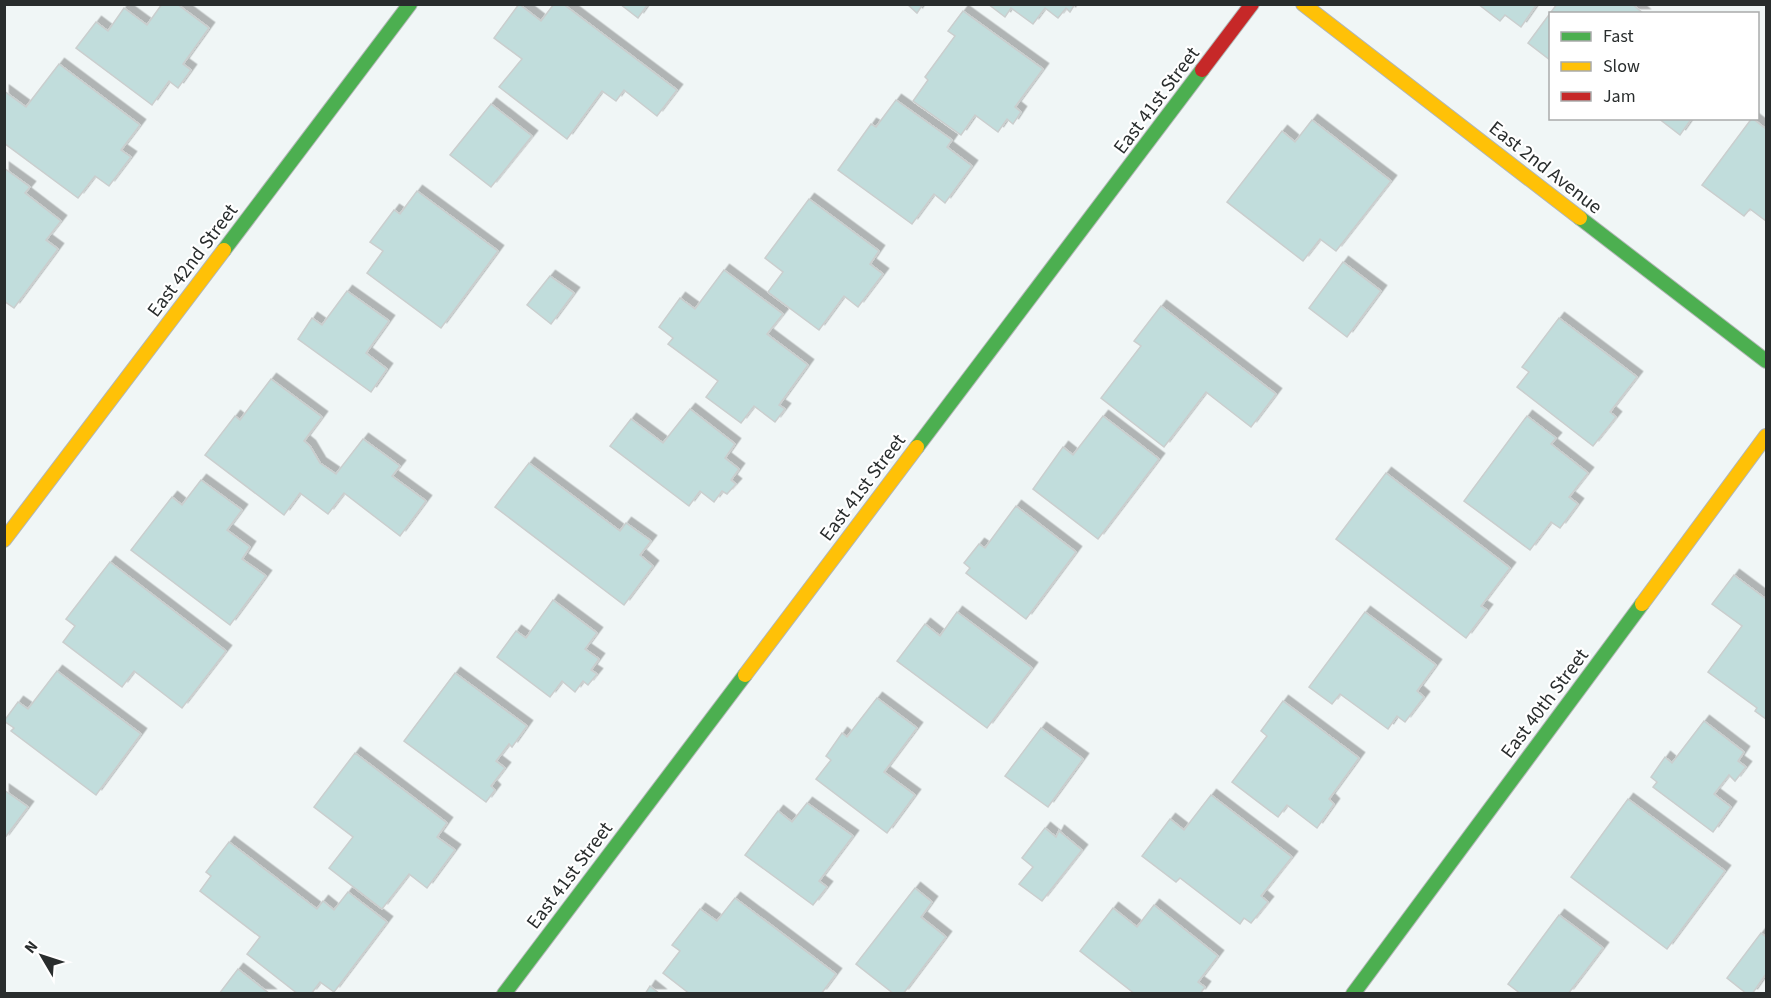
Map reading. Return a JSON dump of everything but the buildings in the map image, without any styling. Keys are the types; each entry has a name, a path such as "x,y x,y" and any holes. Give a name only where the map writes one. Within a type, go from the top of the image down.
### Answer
{"street":[{"name":"East 42nd Street","path":"4,540 410,4"},
{"name":"East 41st Street","path":"504,993 1252,4"},
{"name":"East 2nd Avenue","path":"1303,4 1767,361"},
{"name":"East 40th Street","path":"1353,993 1767,436"}],"traffic: fast":[{"path":"224,250 410,4"},
{"path":"917,447 1202,70"},
{"path":"1580,218 1766,361"},
{"path":"1353,994 1642,604"},
{"path":"504,994 745,675"}],"traffic: slow":[{"path":"1303,4 1580,218"},
{"path":"4,540 224,250"},
{"path":"1642,604 1766,436"},
{"path":"745,675 917,447"}],"traffic: jam":[{"path":"1202,70 1252,4"}]}
